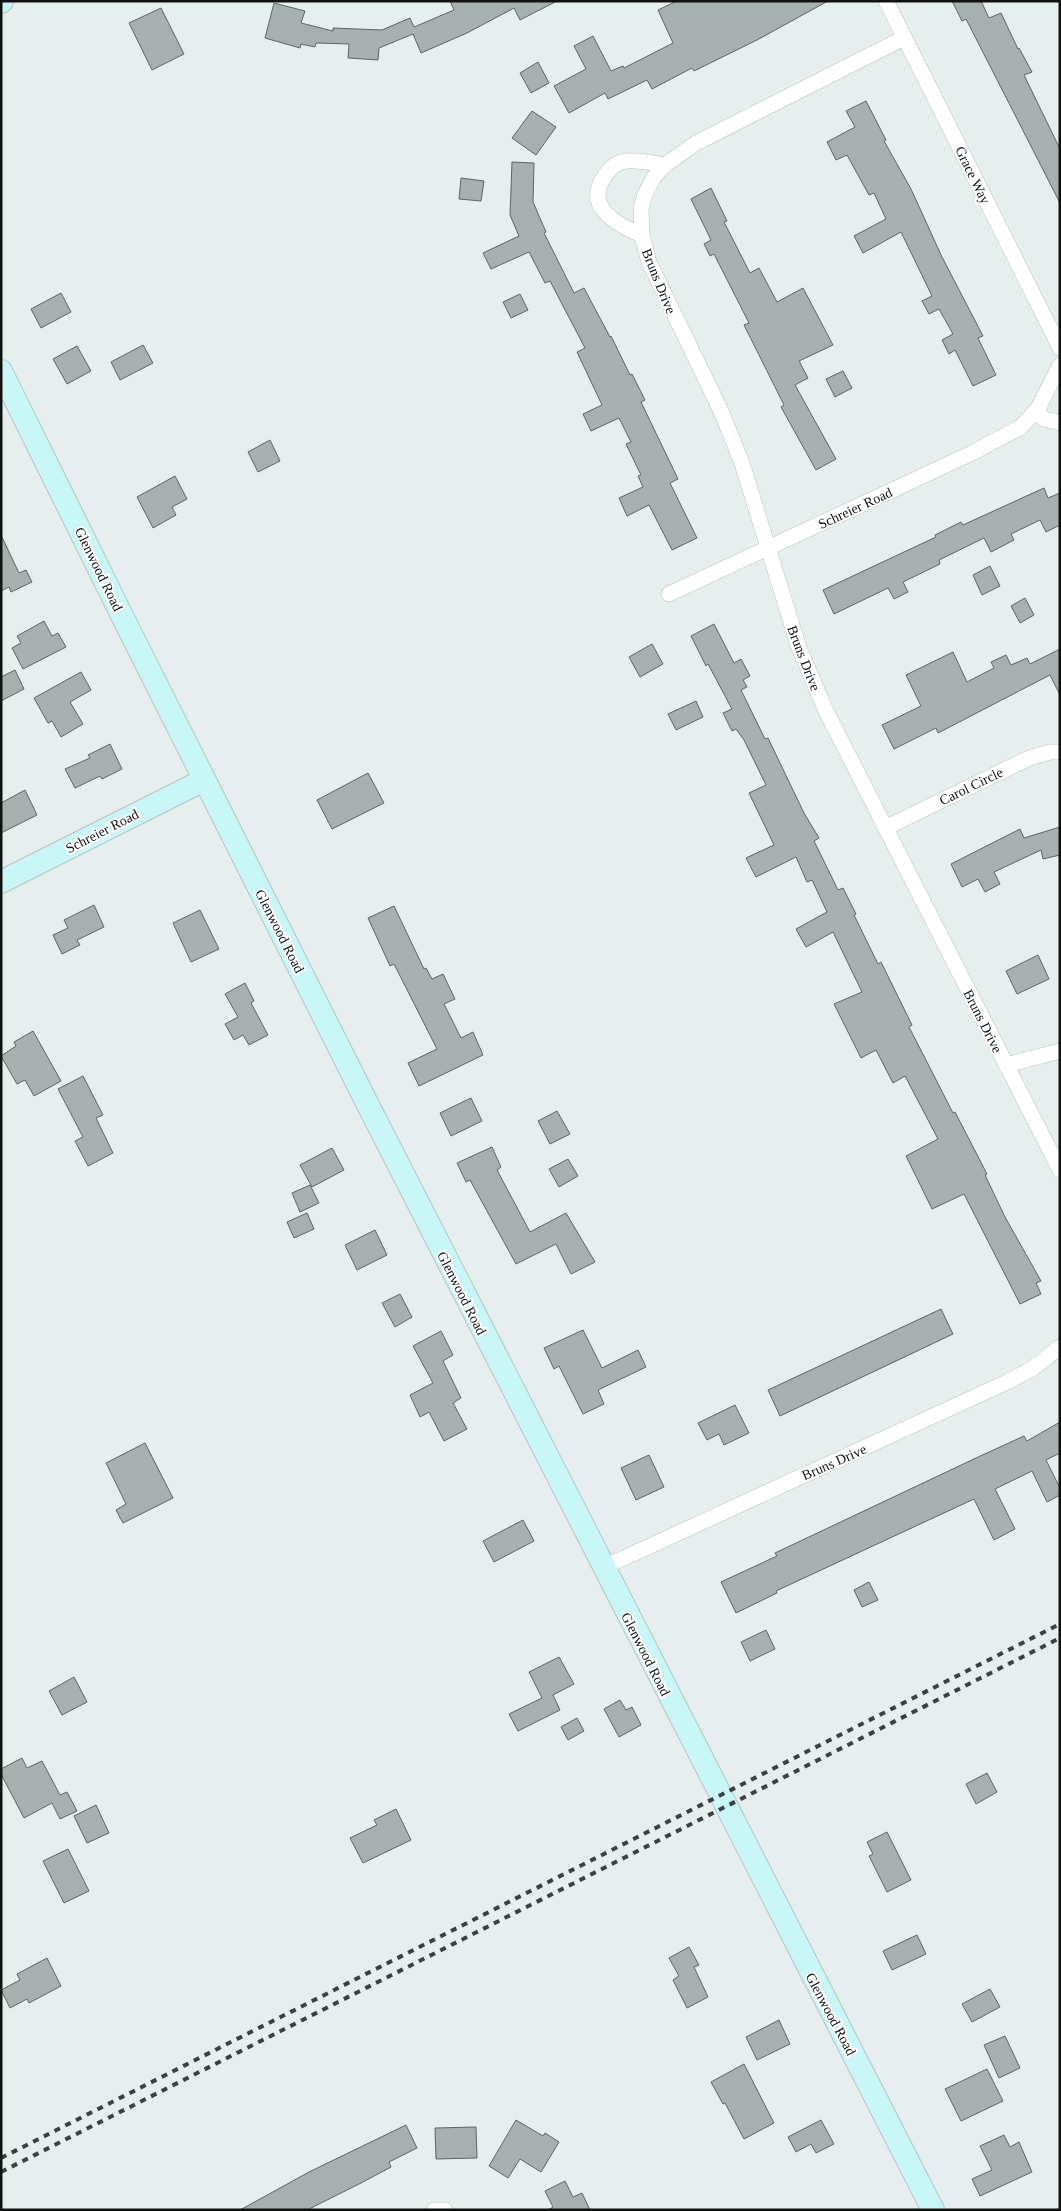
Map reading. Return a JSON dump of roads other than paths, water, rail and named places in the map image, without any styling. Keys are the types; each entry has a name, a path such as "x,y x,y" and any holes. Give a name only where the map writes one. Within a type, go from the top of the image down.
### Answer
{"street":[{"name":"Grace Way","path":"886,1 1060,348"},
{"name":"Bruns Drive","path":"904,38 696,143 665,165 654,177 644,197 641,210 642,234 648,262 659,288 721,411 742,463 799,648 826,711 1006,1065 1058,1160"},
{"name":"Bruns Drive","path":"642,234 628,229 607,216 599,202 598,186 610,167 624,161 665,165"},
{"name":"Schreier Road","path":"669,594 972,453 1021,427 1039,408 1060,365"},
{"name":"Glenwood Road","path":"1,371 204,780 602,1568 933,2210"},
{"path":"1035,413 1046,420 1060,423"},
{"name":"Carol Circle","path":"885,828 1029,758 1050,752 1060,752"},
{"name":"Schreier Road","path":"1,882 204,780"},
{"name":"Bruns Drive","path":"1006,1065 1060,1051"},
{"name":"Bruns Drive","path":"602,1568 1007,1382 1032,1369 1060,1347"},
{"path":"434,2210 445,2210"}],"railway":[{"path":"1,2158 1060,1624"},
{"path":"1,2172 1060,1638"}]}
